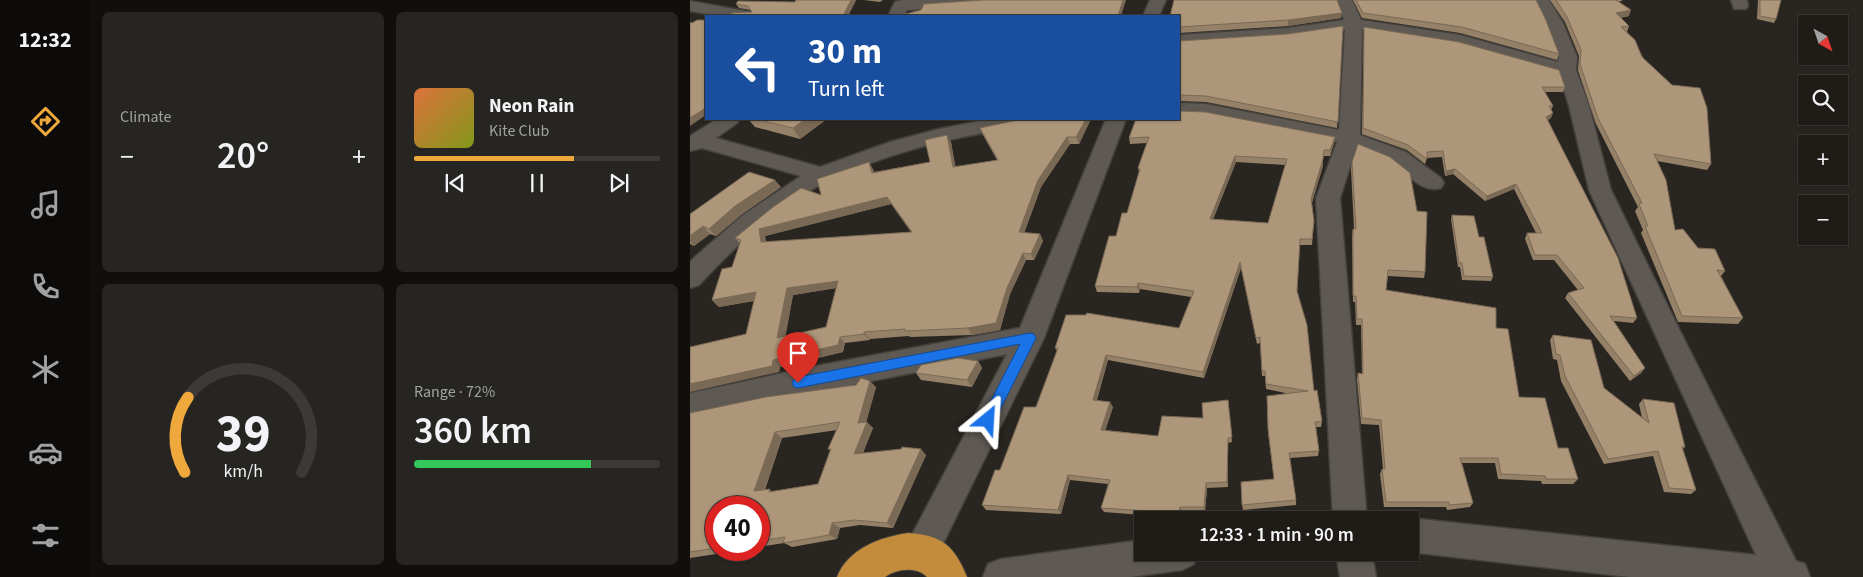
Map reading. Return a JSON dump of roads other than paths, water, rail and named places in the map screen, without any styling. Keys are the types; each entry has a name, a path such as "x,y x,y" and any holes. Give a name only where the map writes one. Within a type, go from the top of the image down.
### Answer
{"highway":[{"path":"856,577 876,561 900,552 921,552 935,558 945,568 948,577"}],"street":[{"path":"884,15 901,7 985,0"},
{"path":"1151,15 1158,0"},
{"path":"1344,0 1354,24 1349,138 1328,198 1349,511"},
{"path":"1541,0 1554,23 1568,57 1567,70 1579,106 1600,190 1674,350 1788,576"},
{"path":"690,6 740,15"},
{"path":"1180,40 1288,33 1354,24 1460,40 1567,70"},
{"path":"1180,109 1206,110 1349,138 1398,158 1433,183"},
{"path":"695,143 729,120"},
{"path":"690,278 713,254 771,205 822,175 891,148 938,126 1010,120"},
{"path":"921,552 1030,338 1116,120"},
{"path":"695,143 822,175"},
{"path":"690,406 816,379 1030,338"},
{"path":"1419,536 1788,576"},
{"path":"1001,577 1134,559"},
{"path":"1355,561 1358,577"}]}
